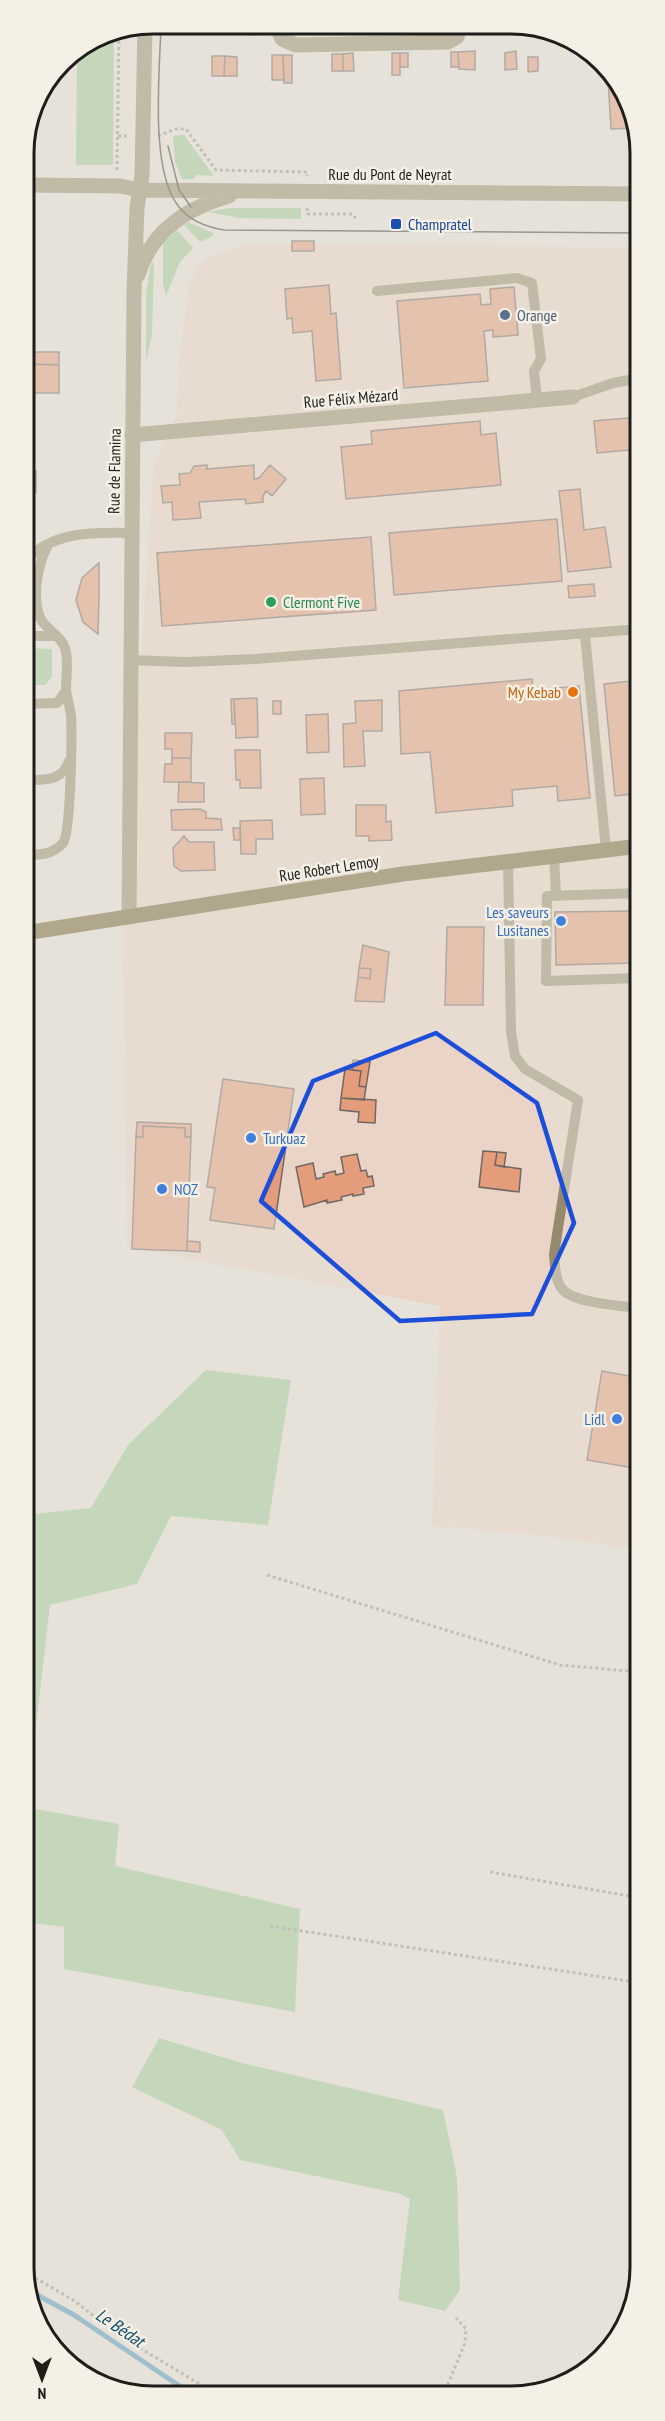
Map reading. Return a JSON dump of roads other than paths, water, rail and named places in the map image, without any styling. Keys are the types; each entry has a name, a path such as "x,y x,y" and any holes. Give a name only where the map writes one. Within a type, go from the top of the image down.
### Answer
{"main road":[{"name":"Rue Robert Lemoy","path":"35,932 402,874 630,847"}],"street":[{"path":"280,34 282,39 296,45 448,42 458,37 459,34"},
{"name":"Rue de Flamina","path":"129,917 129,660 134,292 143,136 145,35"},
{"name":"Rue du Pont de Neyrat","path":"35,185 120,186 140,190 630,194"},
{"path":"134,292 149,248 167,227 192,209 246,191"},
{"name":"Rue Félix Mézard","path":"132,435 573,397"}],"lane":[{"path":"377,291 517,278 532,283 541,355 534,372 537,400"},
{"path":"573,397 613,383 630,380"},
{"path":"35,554 48,545 78,533 131,533"},
{"path":"35,854 48,852 64,842 69,823 71,715 66,691 66,649 41,621 37,606 40,561 48,545"},
{"path":"129,660 186,662 255,659 630,630"},
{"path":"585,635 606,850"},
{"path":"35,636 56,636"},
{"path":"35,704 57,703 66,691"},
{"path":"35,779 54,778 66,768 70,758"},
{"path":"554,856 556,894"},
{"path":"508,861 511,1032 515,1056 525,1069 578,1100 554,1254 555,1273 562,1290 577,1298 630,1306"},
{"path":"630,893 547,896 546,981 630,978"}],"waterway":[{"name":"Le Bédat","path":"39,2296 74,2315 180,2386"}],"tram line":[{"path":"161,34 158,119 163,169 179,207 199,223 224,230 630,233"},
{"path":"168,146 179,190 191,207"}],"place":[{"name":"Champratel","path":"396,224"},
{"name":"Orange","path":"505,315"},
{"name":"Clermont Five","path":"271,602"},
{"name":"My Kebab","path":"573,692"},
{"name":"Les saveurs Lusitanes","path":"561,921"},
{"name":"Turkuaz","path":"251,1138"},
{"name":"NOZ","path":"162,1189"},
{"name":"Lidl","path":"617,1419"}]}
